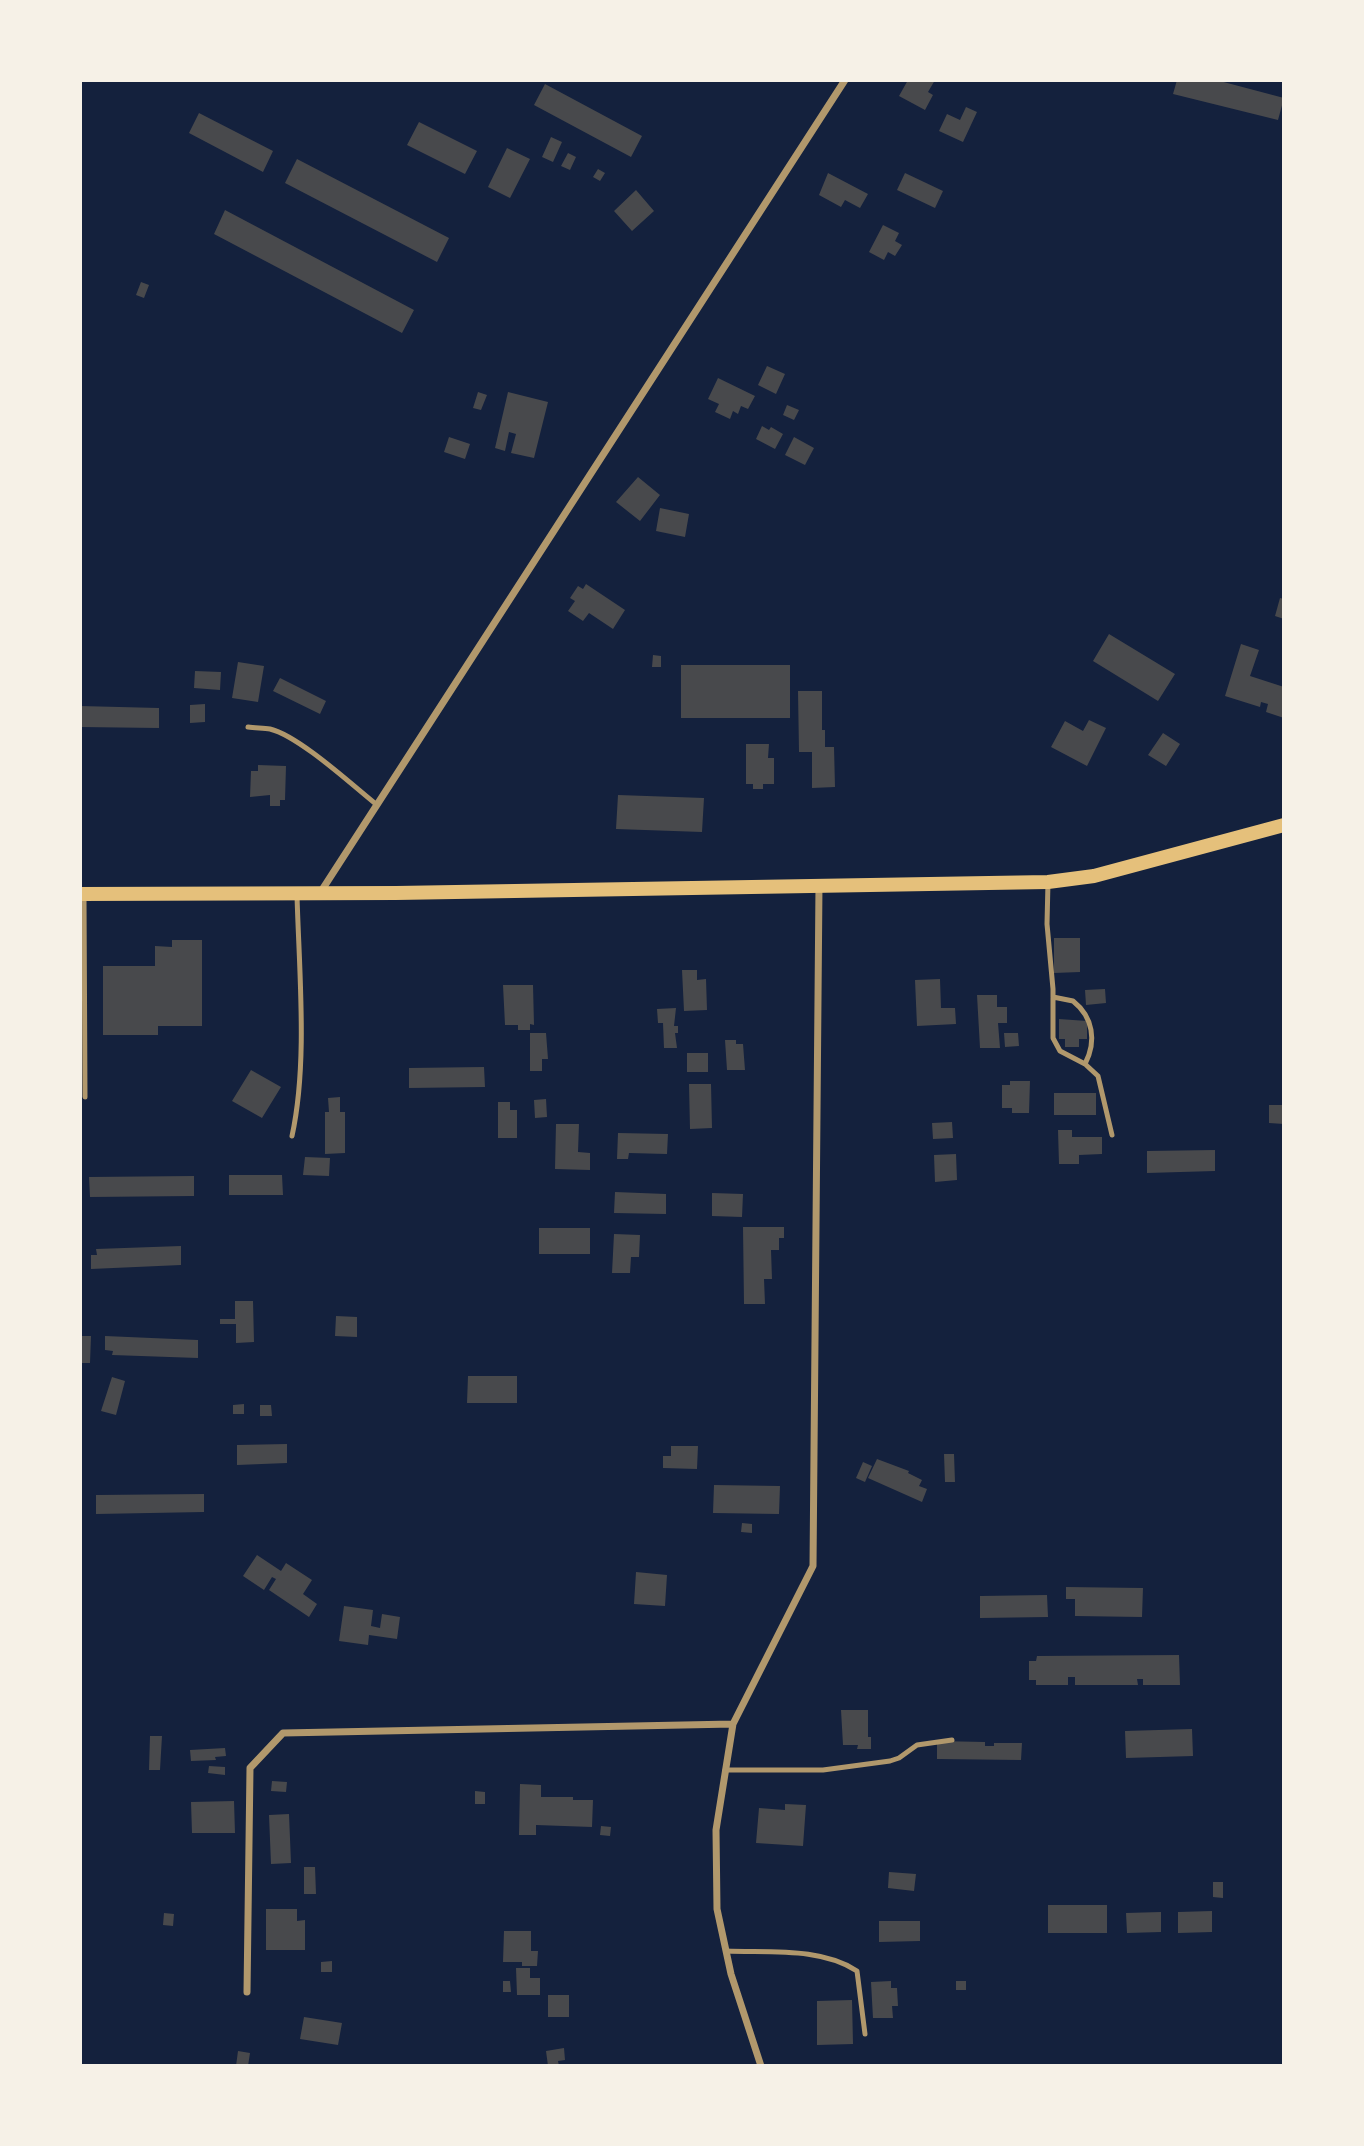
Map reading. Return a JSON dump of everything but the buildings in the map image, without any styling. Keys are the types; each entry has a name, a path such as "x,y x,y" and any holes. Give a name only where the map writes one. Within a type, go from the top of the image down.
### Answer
{"main road":[{"path":"82,894 1048,882 1094,876 1283,825"}],"street":[{"path":"320,893 845,80"},
{"path":"761,2066 726,1951 717,1909 716,1843 733,1724 813,1566 820,884"},
{"path":"247,1992 250,1768 283,1734 733,1724"}],"lane":[{"path":"248,727 272,730 285,737 314,755 377,804"},
{"path":"1048,882 1047,924 1053,997 1053,1038 1060,1051 1085,1064 1098,1076 1112,1135"},
{"path":"292,1136 297,1110 300,1007 297,893"},
{"path":"82,894 85,1097"},
{"path":"1053,997 1073,1001 1090,1022 1091,1050 1085,1064"},
{"path":"725,1770 823,1770 890,1761 917,1745 952,1740"},
{"path":"726,1951 797,1954 843,1961 858,1971 865,2034"}]}
